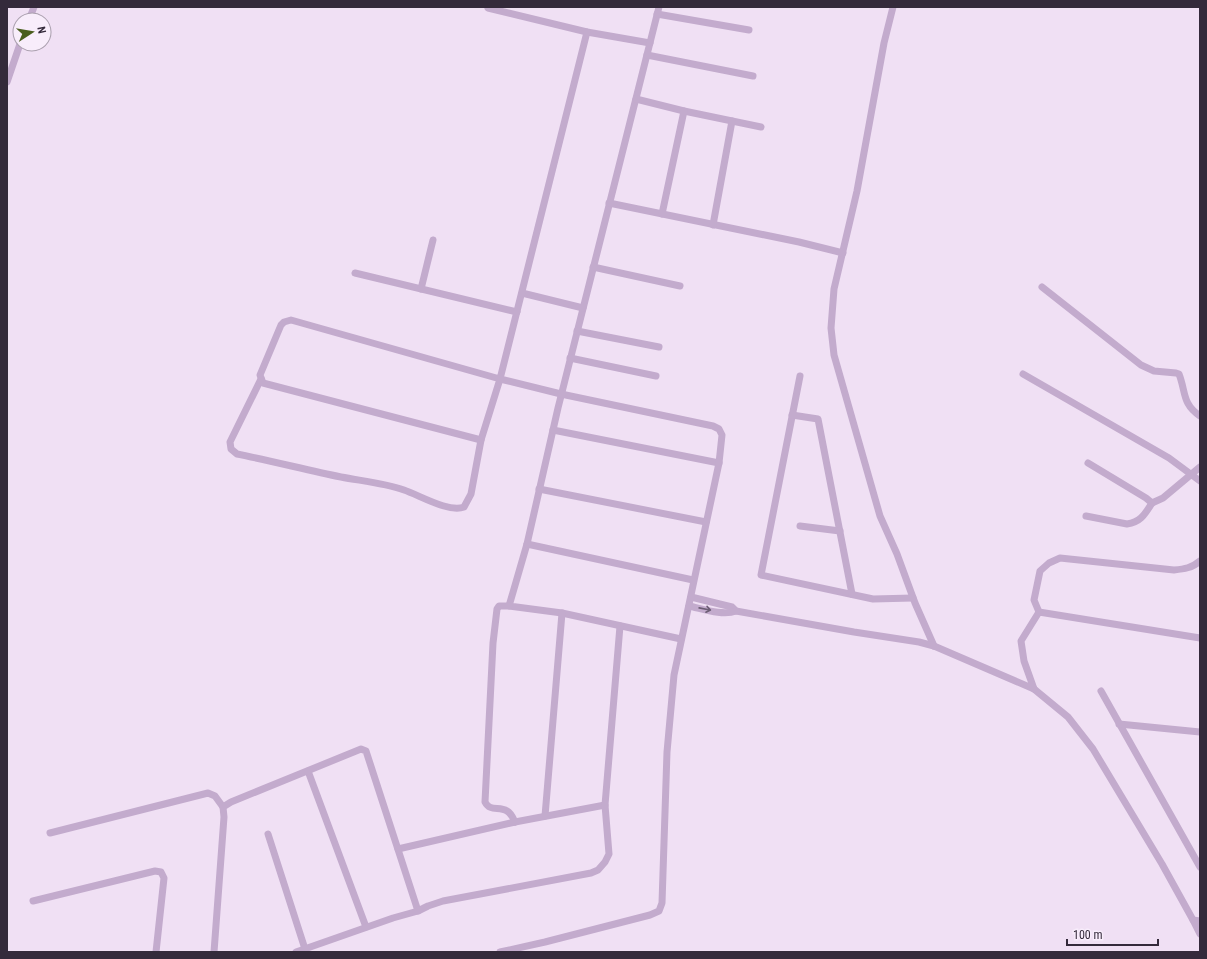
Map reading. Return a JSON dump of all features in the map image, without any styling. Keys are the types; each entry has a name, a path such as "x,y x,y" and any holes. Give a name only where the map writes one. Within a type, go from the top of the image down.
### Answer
{"street":[{"path":"489,7 488,8 587,32 650,43"},
{"path":"893,7 884,43 857,191 834,289 831,328 834,355 880,516 934,646"},
{"path":"509,606 527,544 561,394 658,11 749,30"},
{"path":"500,952 650,915 659,911 662,903 667,752 674,676 691,597 693,580 719,464 722,435 719,429 713,426 561,394 500,379 291,320 284,322 281,326 260,375 261,379 230,442 232,449 237,454 342,477 379,483 446,506 459,509 464,507 471,494 481,440 500,379 587,32"},
{"path":"7,82 17,52"},
{"path":"647,55 753,76"},
{"path":"636,99 684,111 761,127"},
{"path":"662,214 684,111"},
{"path":"713,224 732,121"},
{"path":"609,203 799,242 843,253"},
{"path":"421,289 433,240"},
{"path":"593,267 680,286"},
{"path":"355,273 517,312"},
{"path":"1042,287 1141,365 1154,371 1179,374 1186,401 1191,409 1200,416"},
{"path":"522,293 583,308"},
{"path":"577,331 659,346"},
{"path":"570,358 656,376"},
{"path":"1023,374 1169,458 1200,482"},
{"path":"800,376 761,575 873,599 913,598"},
{"path":"261,379 264,382 481,440"},
{"path":"792,415 818,419 852,594"},
{"path":"553,430 719,464"},
{"path":"1088,463 1152,503"},
{"path":"1086,516 1127,524 1133,523 1144,517 1152,503 1163,498 1200,467"},
{"path":"539,489 706,522"},
{"path":"800,526 840,531"},
{"path":"527,544 693,580"},
{"path":"1039,612 1034,600 1040,571 1049,562 1060,558 1174,570 1185,570 1200,562"},
{"path":"691,597 732,607 736,611"},
{"path":"515,822 509,812 506,810 490,808 485,802 493,643 497,609 499,606 562,612 681,639"},
{"path":"689,606 731,613 736,611 919,642 934,646 1034,689 1068,717 1093,749 1196,921 1200,934"},
{"path":"545,816 562,612"},
{"path":"1039,612 1200,638"},
{"path":"1034,689 1024,661 1021,641 1039,612"},
{"path":"296,952 366,927 418,911 443,901 591,873 598,870 605,862 609,854 605,805 620,626"},
{"path":"1101,691 1200,867"},
{"path":"1119,724 1200,732"},
{"path":"223,807 231,802 361,749 366,751 418,911"},
{"path":"308,771 366,927"},
{"path":"50,833 208,793 215,796 223,807 224,817 214,952"},
{"path":"398,848 515,822 605,805"},
{"path":"268,834 305,949"},
{"path":"34,901 155,871 161,872 164,878 156,952"}]}
